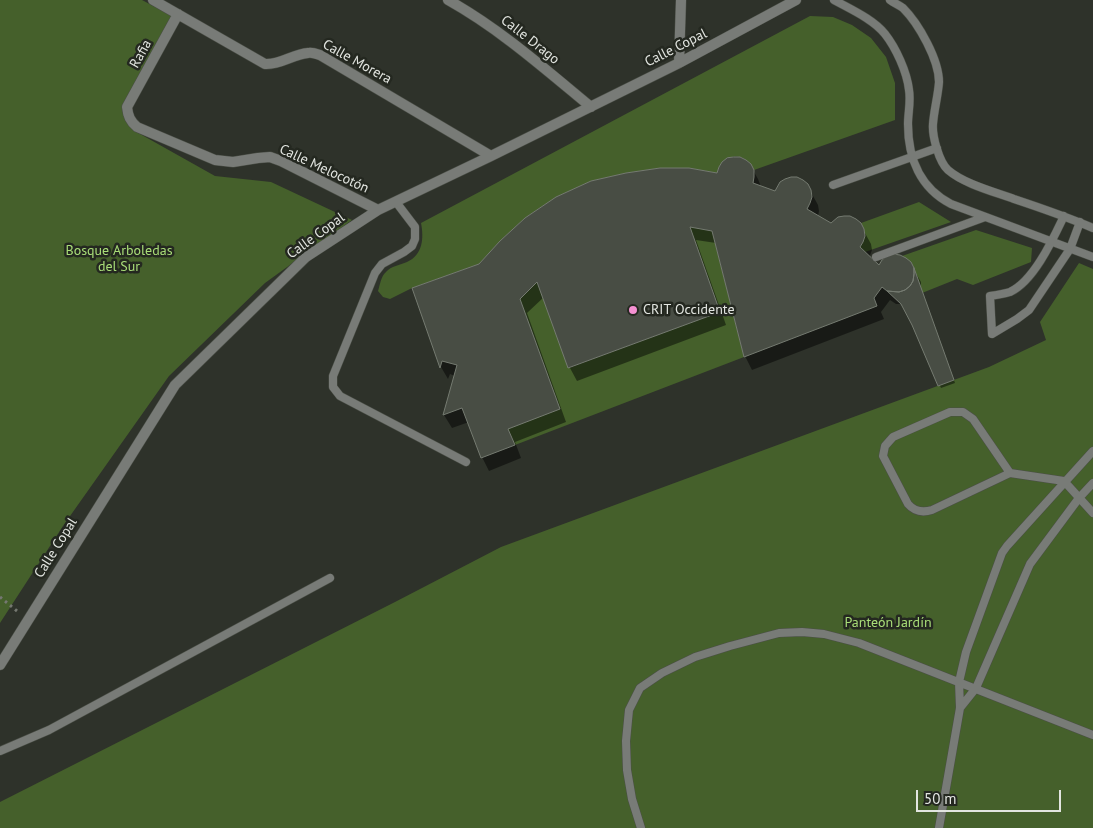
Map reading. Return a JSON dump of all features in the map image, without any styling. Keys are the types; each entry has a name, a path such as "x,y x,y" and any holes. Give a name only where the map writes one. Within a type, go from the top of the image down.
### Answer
{"street":[{"name":"Calle Morera","path":"153,0 265,64 271,65 310,52 320,55 491,156"},
{"name":"Calle Drago","path":"448,0 514,43 591,107"},
{"path":"679,63 681,0"},
{"name":"Calle Copal","path":"0,665 174,385 306,257 378,210 679,63 796,0"},
{"name":"Rafia","path":"127,107 178,14"},
{"name":"Calle Melocotón","path":"127,107 129,118 137,127 215,160 233,162 258,158 276,159 378,210"}],"lane":[{"path":"834,0 866,18 884,33 900,60 907,77 910,92 908,124 912,157 924,182 941,199 1093,258"},
{"path":"890,0 901,7 912,19 934,57 939,82 933,126 937,148 947,169 960,178 1093,228"},
{"path":"833,185 937,148"},
{"path":"396,202 415,227 415,239 412,246 382,264 375,273 333,376 333,387 340,396 466,462"},
{"path":"1064,216 1052,242 1031,273 1021,284 1011,291 990,296 992,334 1029,310 1070,249 1080,222"},
{"path":"876,257 985,217"},
{"path":"1010,473 973,419 963,412 950,412 893,437 885,446 884,451 884,456 908,504 921,512 932,510 1010,473 1064,481 1093,513"},
{"path":"939,828 960,708 959,682 966,652 1002,553 1006,546 1093,451"},
{"path":"960,708 976,688 1030,564 1093,483"},
{"path":"0,750 49,730 330,578"},
{"path":"641,828 632,799 626,741 629,710 640,688 662,673 695,657 779,633 802,632 859,642 1093,735"}],"path":[{"path":"0,597 28,620"}],"green space":[{"name":"Bosque Arboledas del Sur","path":"0,0 142,0 172,16 123,107 133,130 215,176 271,182 352,220 265,283 169,376 63,526 0,623"},
{"path":"810,16 833,17 852,25 871,38 886,57 895,83 895,120 754,170 745,159 734,156 724,161 717,173 689,168 660,168 591,181 556,197 525,218 479,264 412,288 390,299 383,297 378,291 383,276 388,270 412,259 419,251 422,240 421,223"},
{"path":"919,202 951,222 865,252 860,247 864,235 861,223"},
{"path":"690,227 712,231 744,357 515,445 508,429 520,299 537,282 569,368 719,312"},
{"path":"976,230 1032,248 1031,262 973,285 957,279 922,293 911,262 902,256"},
{"name":"Panteón Jardín","path":"1079,263 1093,269 1093,828 0,828 0,802 501,547 989,367 1046,340 1040,322"}],"building":[{"name":"CRIT Occidente","path":"740,157 751,164 754,170 753,183 775,191 780,182 785,179 797,177 803,180 808,184 812,197 807,209 831,223 838,217 844,216 856,219 861,223 865,236 860,247 879,265 887,256 893,254 900,255 911,262 914,274 910,286 899,292 887,291 882,287 874,298 877,306 744,357 712,231 690,227 720,312 568,368 537,282 520,299 560,409 508,429 515,445 481,458 462,408 443,415 457,365 442,361 440,368 412,288 479,264 525,218 556,197 591,181 660,168 689,168 717,173 722,162 727,158"},
{"path":"914,268 954,380 938,386 901,304 887,291 899,292 910,286 913,281"}],"place":[{"name":"CRIT Occidente","path":"633,310"}]}
